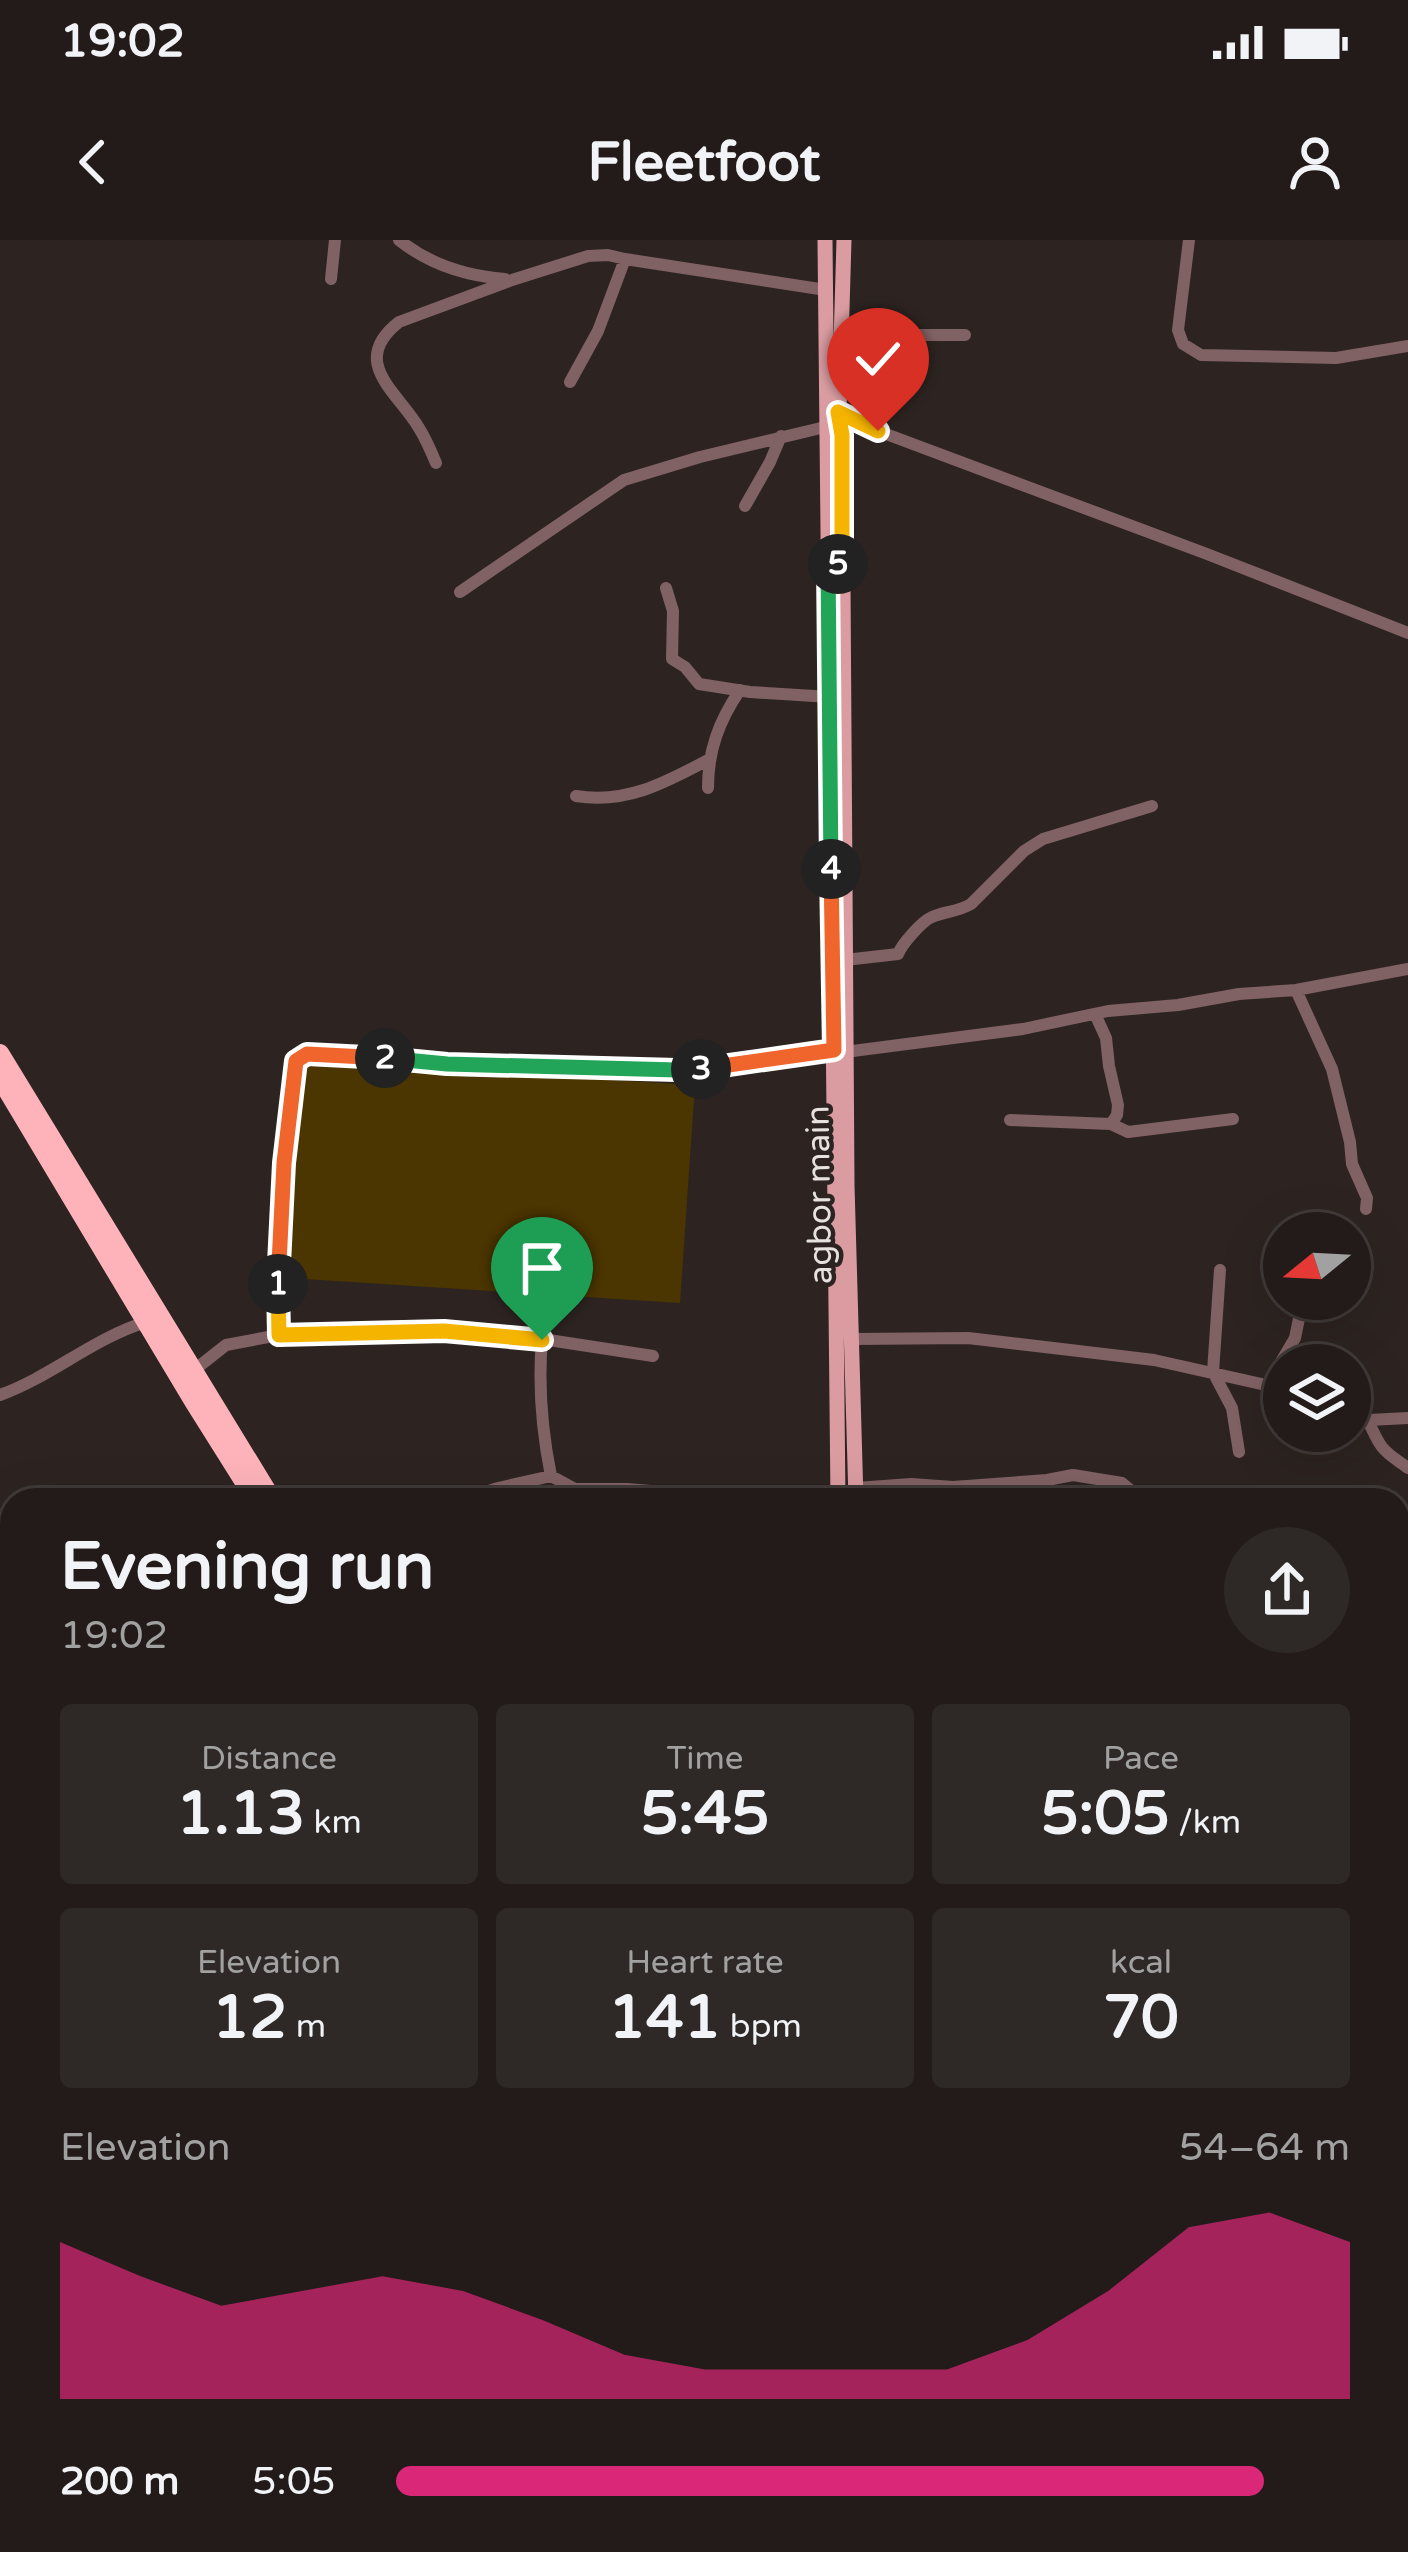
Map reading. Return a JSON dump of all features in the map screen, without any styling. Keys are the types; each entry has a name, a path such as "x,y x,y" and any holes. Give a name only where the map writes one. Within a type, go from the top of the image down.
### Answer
{"highway":[{"path":"0,1053 266,1488"},
{"path":"0,1078 248,1488"}],"main road":[{"name":"agbor main","path":"825,240 825,427 835,564 845,960 840,1051 838,1488"},
{"name":"agbor main","path":"844,240 838,412 842,435 830,697 856,1488"}],"street":[{"path":"331,279 335,240"},
{"path":"399,240 459,272 512,280"},
{"path":"1189,240 1178,331 1183,344 1201,355 1336,358 1408,346"},
{"path":"436,463 418,425 388,389 377,357 384,333 399,322 588,256 608,255 826,290"},
{"path":"570,382 598,331 626,260"},
{"path":"842,341 875,344 914,335 965,335"},
{"path":"875,344 888,359 879,374"},
{"path":"838,412 1408,633"},
{"path":"460,592 624,480 825,427"},
{"path":"745,506 781,436"},
{"path":"665,588 673,610 672,659 686,667 699,684 830,697"},
{"path":"707,788 708,760 725,712 740,690"},
{"path":"576,796 633,795 708,760"},
{"path":"845,960 898,954 926,920 970,904 1043,838 1152,806"},
{"path":"279,1335 284,1163 296,1061 301,1056 677,1070 1023,1029 1094,1014 1296,990 1408,969"},
{"path":"1296,990 1332,1069 1366,1209"},
{"path":"1094,1014 1106,1037 1118,1105 1111,1124"},
{"path":"1010,1120 1111,1124 1128,1132 1233,1118"},
{"path":"1220,1270 1213,1372 1232,1408 1239,1452"},
{"path":"0,1395 65,1364 116,1331 146,1322"},
{"path":"193,1371 226,1345 279,1335 444,1331 653,1356"},
{"path":"853,1340 968,1338 1154,1360 1263,1383"},
{"path":"542,1340 539,1373 550,1476 567,1488"},
{"path":"1371,1420 1408,1418"},
{"path":"1371,1424 1386,1453 1408,1468"},
{"path":"888,1488 1073,1475 1128,1488"},
{"path":"506,1488 550,1476"}],"shaded area":[{"path":"301,1062 695,1085 680,1303 289,1278"}],"route":[{"path":"542,1340 444,1331 279,1335 284,1163 296,1061 307,1054 447,1064 690,1070 834,1050 828,563 842,564 838,412 878,431"}]}
